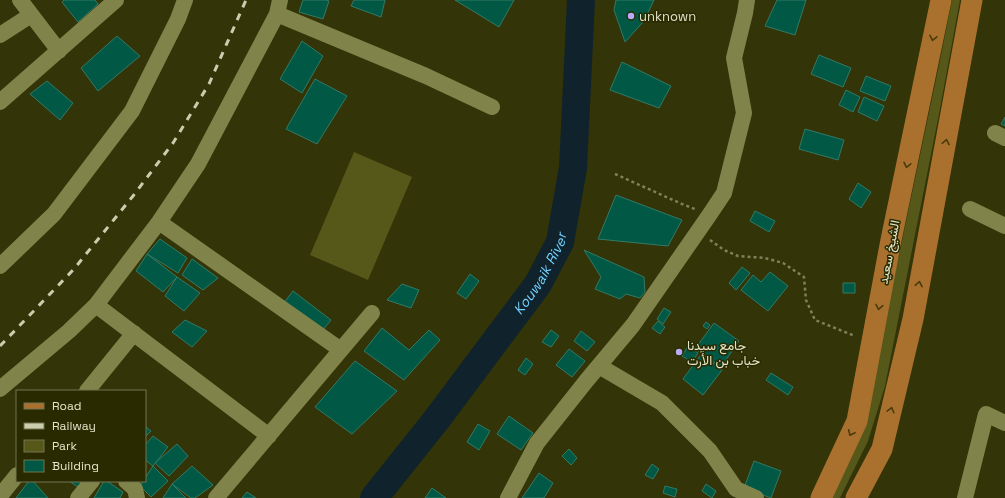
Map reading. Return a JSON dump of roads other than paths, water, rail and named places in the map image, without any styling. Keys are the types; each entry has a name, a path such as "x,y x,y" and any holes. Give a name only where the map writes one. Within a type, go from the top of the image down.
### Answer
{"main road":[{"name":"الشيخ سعيد","path":"821,498 857,421 891,240 941,0"},
{"path":"856,498 882,448 913,319 972,0"}],"street":[{"path":"20,0 59,51"},
{"path":"0,102 116,0"},
{"path":"0,266 54,214 132,111 178,19 185,0"},
{"path":"508,498 537,443 633,325 724,193 744,113 734,58 747,0"},
{"path":"0,389 69,331 96,305 160,222 198,164 278,7 492,107"},
{"path":"0,35 31,15"},
{"path":"970,210 1005,226"},
{"path":"160,222 341,350"},
{"path":"96,305 269,436"},
{"path":"216,498 372,313"},
{"path":"88,390 134,333"},
{"path":"599,366 662,403 710,451 736,489 756,498"},
{"path":"965,498 986,414 1005,423"},
{"path":"0,496 16,476"},
{"path":"78,498 91,482"},
{"path":"127,482 135,489 137,498"}],"waterway":[{"name":"Kouwaik River","path":"374,498 437,419 538,284 560,242 573,168 581,0"}],"railway":[{"path":"0,346 74,269 133,196 173,143 209,84 246,0"}],"place":[{"name":"unknown","path":"631,16"},
{"name":"جامع سيدنا خباب بن الأرت","path":"679,352"}]}
